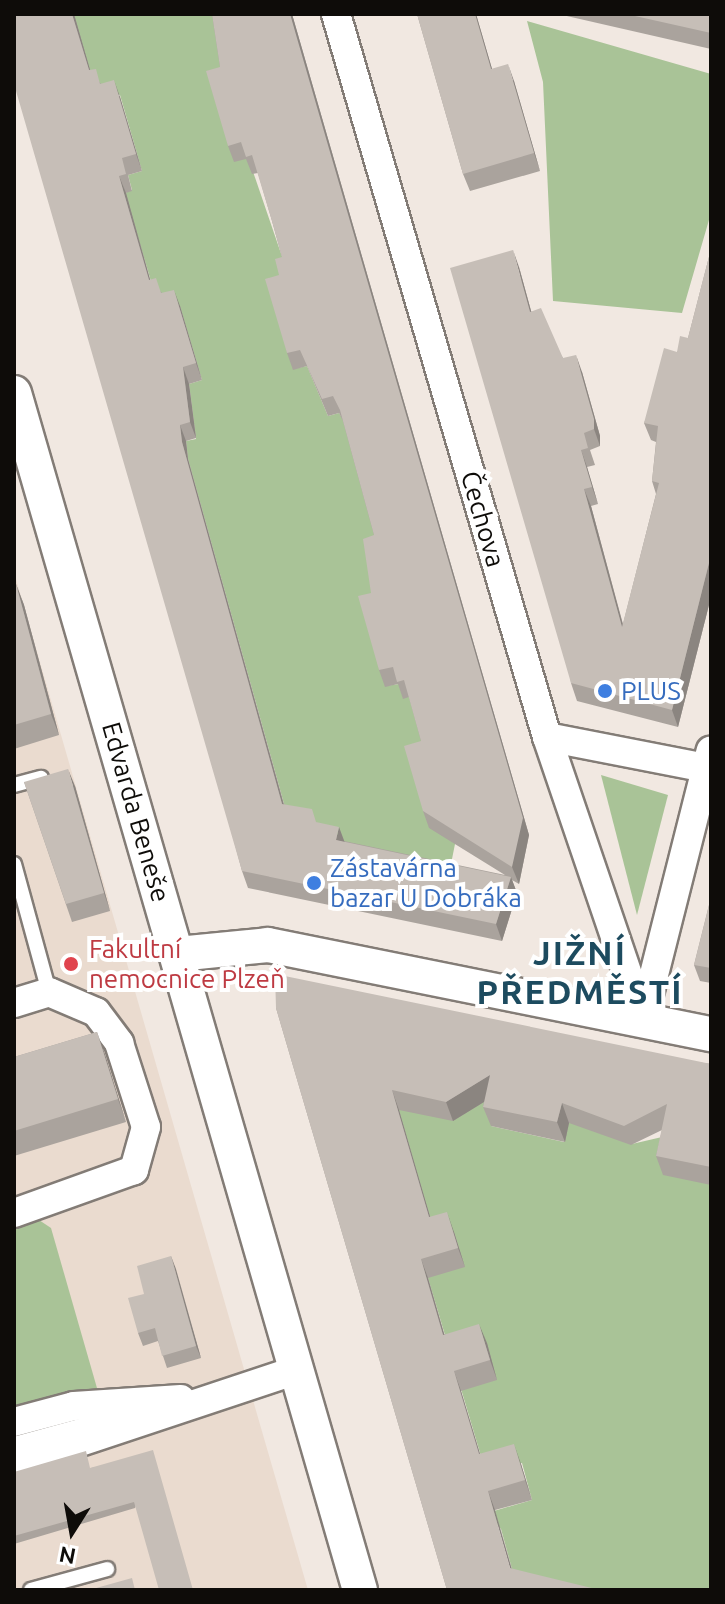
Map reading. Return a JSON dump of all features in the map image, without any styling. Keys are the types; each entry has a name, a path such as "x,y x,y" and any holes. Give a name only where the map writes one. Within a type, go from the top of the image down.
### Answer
{"street":[{"name":"Čechova","path":"336,14 547,737 643,1019"},
{"name":"Edvarda Beneše","path":"14,393 360,1590"},
{"path":"547,737 709,759 643,1019"},
{"path":"178,954 268,945 711,1034"},
{"path":"14,1003 49,992 83,1004 113,1030 146,1127 145,1150 119,1180 14,1213"},
{"path":"14,1464 125,1431 194,1398 297,1370"},
{"path":"14,1422 74,1406 194,1398"}],"lane":[{"path":"14,785 48,776"},
{"path":"14,864 49,992"},
{"path":"14,1444 194,1398"},
{"path":"31,1590 107,1569"}],"shaded area":[{"name":"Fakultní nemocnice Plzeň","path":"14,572 248,1383 308,1590 14,1590"}],"green space":[{"path":"53,14 225,14 248,157 288,274 293,369 307,366 328,416 339,413 347,426 377,534 385,686 399,684 410,697 458,829 448,879 291,829 188,459 186,441 196,439 189,384 202,380 180,307 155,295 125,193 132,190 128,175 142,171 120,95 95,87"},
{"path":"527,21 711,74 711,213 682,313 553,301 543,82"},
{"path":"601,775 668,795 637,915"},
{"path":"370,1071 498,1105 491,1126 564,1142 566,1119 632,1144 662,1137 711,1183 711,1590 517,1587 501,1529 487,1513 532,1500 522,1463 486,1473 428,1278 410,1244"},
{"path":"36,1218 51,1228 99,1395 14,1415 14,1224"}],"building":[{"path":"14,14 72,14 89,70 96,69 100,84 114,80 136,154 122,158 126,174 119,176 149,280 156,278 161,293 174,290 196,363 183,367 190,422 180,425 182,442 282,804 312,809 316,822 339,827 336,840 511,877 496,924 242,871 14,84"},
{"path":"212,14 290,14 523,818 512,867 423,811 404,746 421,741 404,680 397,682 393,667 379,670 358,596 371,593 363,539 374,535 340,410 333,396 322,399 300,350 287,353 265,279 279,275 275,259 282,257 272,221 252,155 246,157 241,142 228,146 206,71 220,67"},
{"path":"417,14 475,14 491,69 508,64 534,153 463,174"},
{"path":"626,14 711,14 711,33"},
{"path":"711,249 711,555 672,710 571,683 450,268 513,250 530,312 541,308 563,358 576,355 594,419 594,429 584,433 588,448 581,450 592,487 584,489 622,627 659,483 652,481 658,426 644,423 664,348 677,352 680,336 688,338"},
{"path":"14,584 51,714 14,725"},
{"path":"68,769 104,893 66,904 24,782"},
{"path":"711,897 711,968 694,965"},
{"path":"275,974 711,1064 711,1167 656,1156 667,1104 624,1126 562,1103 557,1122 483,1107 490,1075 446,1102 392,1090 429,1217 447,1212 458,1248 421,1259 443,1335 479,1324 490,1360 454,1371 479,1454 514,1444 525,1480 488,1491 510,1568 600,1590 447,1590 276,1008"},
{"path":"97,1032 118,1099 14,1131 14,1057"},
{"path":"171,1256 196,1346 162,1356 155,1328 138,1333 128,1298 144,1294 137,1266"},
{"path":"153,1450 193,1590 159,1590 134,1502 14,1536 14,1472 86,1451 90,1468"},
{"path":"132,1578 135,1590 89,1590"}],"place":[{"name":"PLUS","path":"605,691"},
{"name":"Zástavárna bazar U Dobráka","path":"314,883"},
{"name":"Fakultní nemocnice Plzeň","path":"71,964"}],"district":[{"name":"JIŽNÍ PŘEDMĚSTÍ","path":"580,972"}]}
